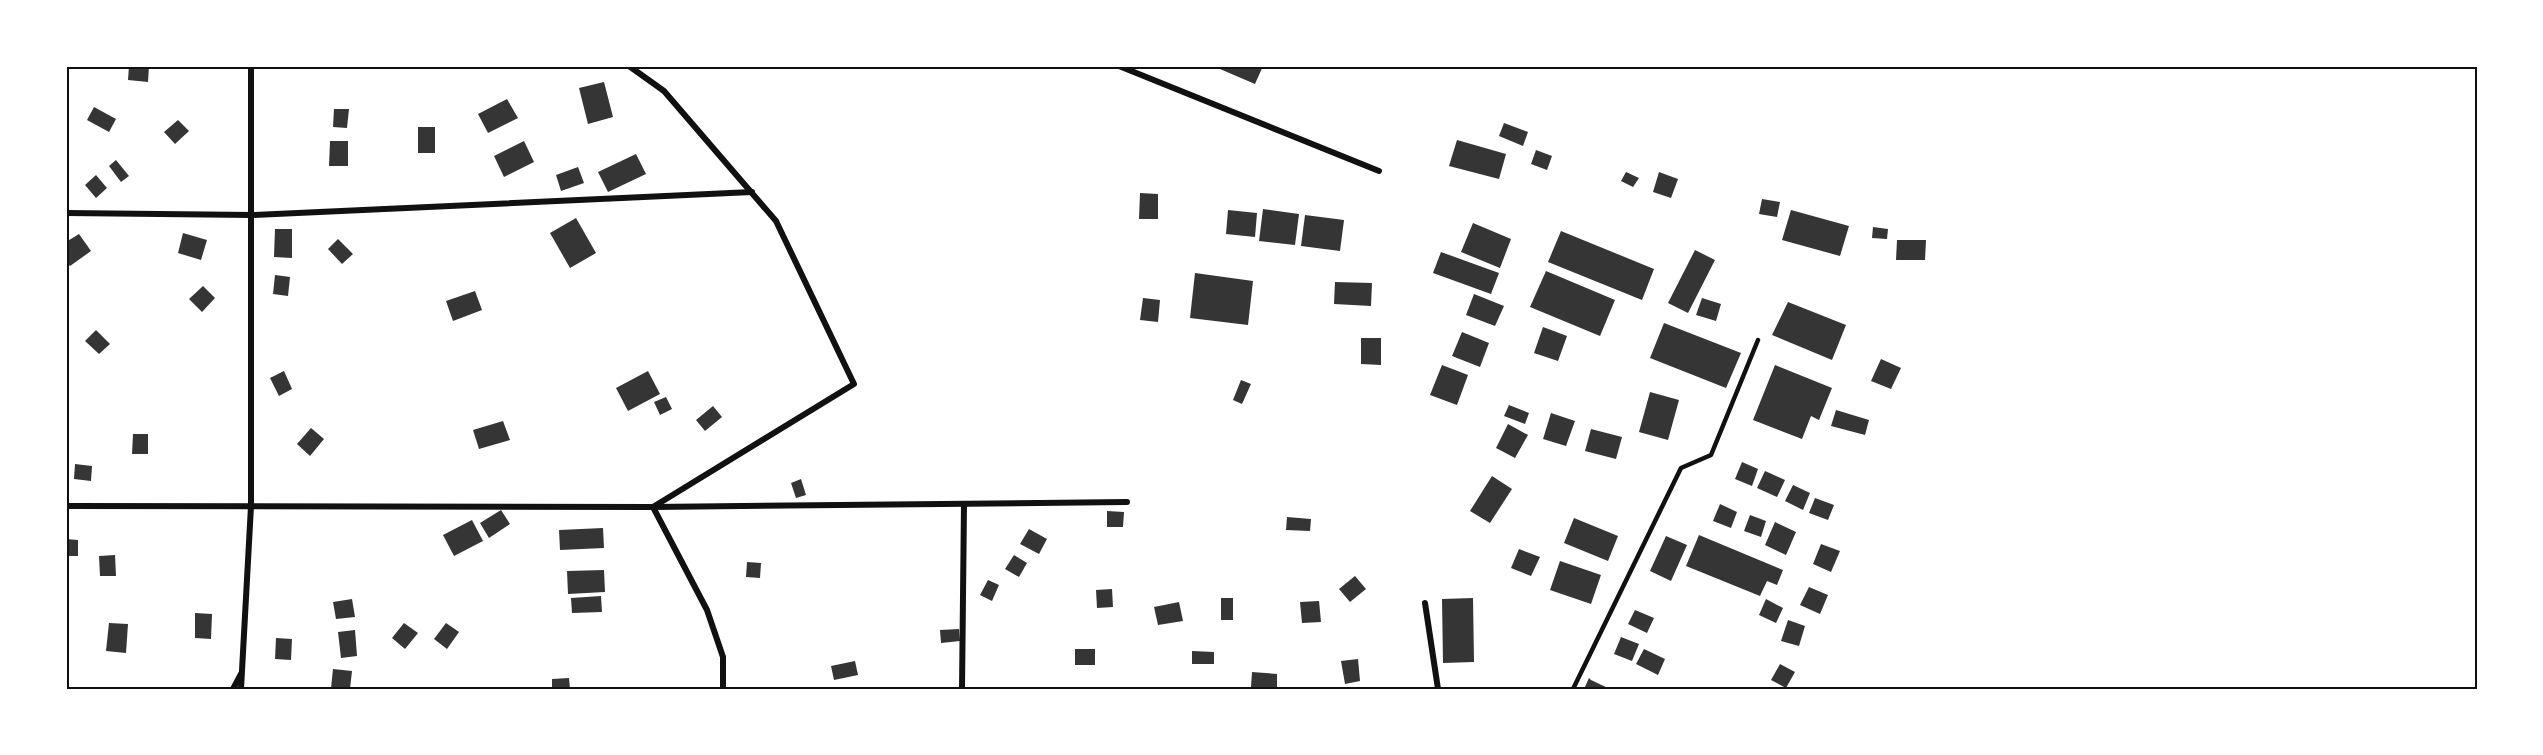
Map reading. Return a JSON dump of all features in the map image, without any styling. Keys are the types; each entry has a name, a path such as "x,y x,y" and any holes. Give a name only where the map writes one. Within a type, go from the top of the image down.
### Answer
{"street":[{"path":"242,689 250,506 251,66"},
{"path":"629,66 664,91 776,221 854,384 653,507"},
{"path":"1119,66 1379,171"},
{"path":"66,213 252,215 752,192"},
{"path":"66,506 653,507 1127,502"},
{"path":"962,689 964,504"},
{"path":"653,507 707,610 723,657 723,689"},
{"path":"1425,603 1438,689"},
{"path":"233,689 242,672"}],"lane":[{"path":"1573,689 1681,468 1711,455 1758,340"}],"building":[{"path":"129,66 149,66 148,82 128,80"},
{"path":"1213,66 1263,66 1255,84"},
{"path":"604,82 613,117 588,124 579,88"},
{"path":"507,99 518,118 488,133 478,114"},
{"path":"94,107 116,119 109,132 87,120"},
{"path":"334,109 349,109 347,128 333,127"},
{"path":"178,120 189,131 175,144 164,132"},
{"path":"1504,123 1528,132 1523,146 1499,136"},
{"path":"418,127 435,127 435,153 418,153"},
{"path":"1457,140 1506,154 1499,179 1449,166"},
{"path":"330,141 348,141 348,166 329,166"},
{"path":"524,141 534,162 504,177 494,156"},
{"path":"1536,150 1552,156 1547,170 1531,164"},
{"path":"636,154 646,174 608,192 598,172"},
{"path":"116,160 129,176 121,182 109,166"},
{"path":"578,167 584,183 561,191 556,175"},
{"path":"1626,172 1639,178 1633,187 1621,181"},
{"path":"1659,172 1678,179 1671,198 1653,192"},
{"path":"96,175 107,188 96,198 85,185"},
{"path":"1140,193 1158,194 1158,219 1139,219"},
{"path":"1762,199 1780,202 1777,217 1759,214"},
{"path":"1263,209 1299,214 1295,245 1259,241"},
{"path":"1228,210 1257,213 1255,237 1226,234"},
{"path":"1791,210 1849,226 1840,256 1782,240"},
{"path":"1305,215 1344,220 1340,251 1301,246"},
{"path":"576,218 596,253 570,268 550,233"},
{"path":"1473,223 1511,239 1500,268 1461,252"},
{"path":"1873,227 1888,229 1887,239 1872,238"},
{"path":"275,229 292,229 292,258 274,257"},
{"path":"1561,231 1654,269 1642,300 1548,262"},
{"path":"183,233 207,240 201,260 178,253"},
{"path":"79,234 91,251 70,266 66,262 66,242"},
{"path":"338,239 353,254 342,264 328,249"},
{"path":"1897,240 1926,240 1925,260 1896,260"},
{"path":"1695,250 1715,260 1688,313 1668,303"},
{"path":"1441,252 1499,273 1491,294 1433,273"},
{"path":"1546,271 1615,300 1600,336 1530,307"},
{"path":"1195,273 1253,281 1248,325 1190,318"},
{"path":"275,275 290,277 288,296 273,294"},
{"path":"1335,282 1372,283 1371,306 1334,304"},
{"path":"203,286 215,298 202,312 189,299"},
{"path":"475,291 482,310 453,321 446,301"},
{"path":"1474,294 1504,306 1495,326 1466,315"},
{"path":"1143,298 1160,300 1158,322 1140,320"},
{"path":"1702,298 1721,304 1716,321 1696,315"},
{"path":"1788,302 1846,325 1832,360 1772,335"},
{"path":"1664,323 1741,353 1726,388 1650,358"},
{"path":"1543,327 1567,336 1558,361 1534,353"},
{"path":"96,330 110,344 99,354 85,341"},
{"path":"1462,332 1489,343 1480,367 1452,356"},
{"path":"1361,338 1381,338 1381,365 1361,364"},
{"path":"1881,359 1901,368 1891,389 1871,381"},
{"path":"1442,365 1468,375 1457,405 1430,395"},
{"path":"1775,365 1832,388 1819,420 1811,416 1802,439 1753,420"},
{"path":"284,371 292,389 279,396 270,378"},
{"path":"648,371 660,394 628,411 616,388"},
{"path":"1241,380 1251,384 1242,404 1233,400"},
{"path":"1650,392 1679,400 1668,440 1639,432"},
{"path":"666,397 672,409 660,415 654,402"},
{"path":"1509,405 1529,413 1525,424 1504,416"},
{"path":"713,406 722,417 705,431 696,420"},
{"path":"1836,410 1869,420 1865,435 1831,426"},
{"path":"1551,413 1575,421 1566,446 1543,439"},
{"path":"503,421 510,440 479,449 473,430"},
{"path":"1508,424 1528,435 1515,458 1496,448"},
{"path":"311,428 324,439 310,456 297,444"},
{"path":"1591,429 1622,437 1616,459 1585,451"},
{"path":"133,434 148,434 148,454 132,454"},
{"path":"1742,462 1758,469 1752,486 1735,479"},
{"path":"75,464 92,466 91,481 74,479"},
{"path":"1765,471 1785,480 1777,497 1757,488"},
{"path":"1492,476 1512,489 1490,523 1470,511"},
{"path":"801,479 806,495 796,498 791,483"},
{"path":"1793,485 1810,493 1803,510 1785,501"},
{"path":"1815,498 1834,505 1828,520 1809,513"},
{"path":"1720,504 1737,512 1731,528 1713,521"},
{"path":"501,510 510,524 489,538 480,523"},
{"path":"1107,511 1124,512 1123,527 1107,527"},
{"path":"1750,515 1766,521 1761,537 1744,531"},
{"path":"1287,517 1311,519 1310,531 1286,530"},
{"path":"1574,518 1618,536 1608,561 1564,543"},
{"path":"472,520 483,541 454,556 443,535"},
{"path":"1775,522 1796,532 1786,555 1765,545"},
{"path":"603,528 604,548 560,550 559,530"},
{"path":"1029,529 1047,539 1039,554 1020,544"},
{"path":"1699,535 1783,570 1777,585 1767,581 1760,596 1686,566"},
{"path":"1666,536 1687,545 1671,581 1650,571"},
{"path":"66,539 78,540 78,556 66,556"},
{"path":"1821,544 1840,551 1831,572 1813,564"},
{"path":"1519,549 1540,557 1531,576 1511,568"},
{"path":"115,555 116,576 100,576 99,556"},
{"path":"1014,555 1027,563 1019,577 1005,569"},
{"path":"1560,561 1601,575 1591,604 1550,590"},
{"path":"747,562 761,563 760,578 746,577"},
{"path":"604,570 605,592 568,594 567,571"},
{"path":"1355,576 1366,589 1350,602 1339,589"},
{"path":"988,580 999,585 992,601 980,595"},
{"path":"1809,587 1828,595 1820,614 1800,605"},
{"path":"1112,589 1113,607 1097,608 1096,590"},
{"path":"601,596 602,612 572,613 571,598"},
{"path":"1221,598 1233,598 1233,620 1221,620"},
{"path":"1473,598 1474,662 1443,663 1442,599"},
{"path":"352,599 355,617 336,619 333,602"},
{"path":"1766,599 1783,608 1776,623 1759,615"},
{"path":"1319,601 1321,622 1302,623 1300,602"},
{"path":"1179,602 1183,621 1158,625 1154,607"},
{"path":"1635,610 1654,618 1647,633 1628,624"},
{"path":"195,613 212,614 211,639 195,638"},
{"path":"1788,620 1805,626 1799,646 1781,641"},
{"path":"109,623 128,624 126,653 106,651"},
{"path":"404,623 418,633 405,649 392,638"},
{"path":"446,623 459,632 447,649 434,639"},
{"path":"959,629 960,641 941,643 940,630"},
{"path":"355,630 357,656 341,658 338,632"},
{"path":"1621,637 1639,644 1632,661 1614,654"},
{"path":"276,638 292,639 291,660 275,659"},
{"path":"1075,649 1095,649 1095,665 1075,665"},
{"path":"1644,649 1665,659 1658,675 1636,664"},
{"path":"1192,651 1214,652 1214,664 1192,664"},
{"path":"1358,659 1360,681 1345,684 1341,661"},
{"path":"855,661 858,675 834,680 831,666"},
{"path":"1780,664 1795,672 1786,688 1771,680"},
{"path":"333,669 352,671 350,689 331,688"},
{"path":"1252,672 1277,674 1277,689 1251,687"},
{"path":"569,678 570,689 552,689 552,679"},
{"path":"1589,678 1591,680 1610,689 1584,689"}]}
